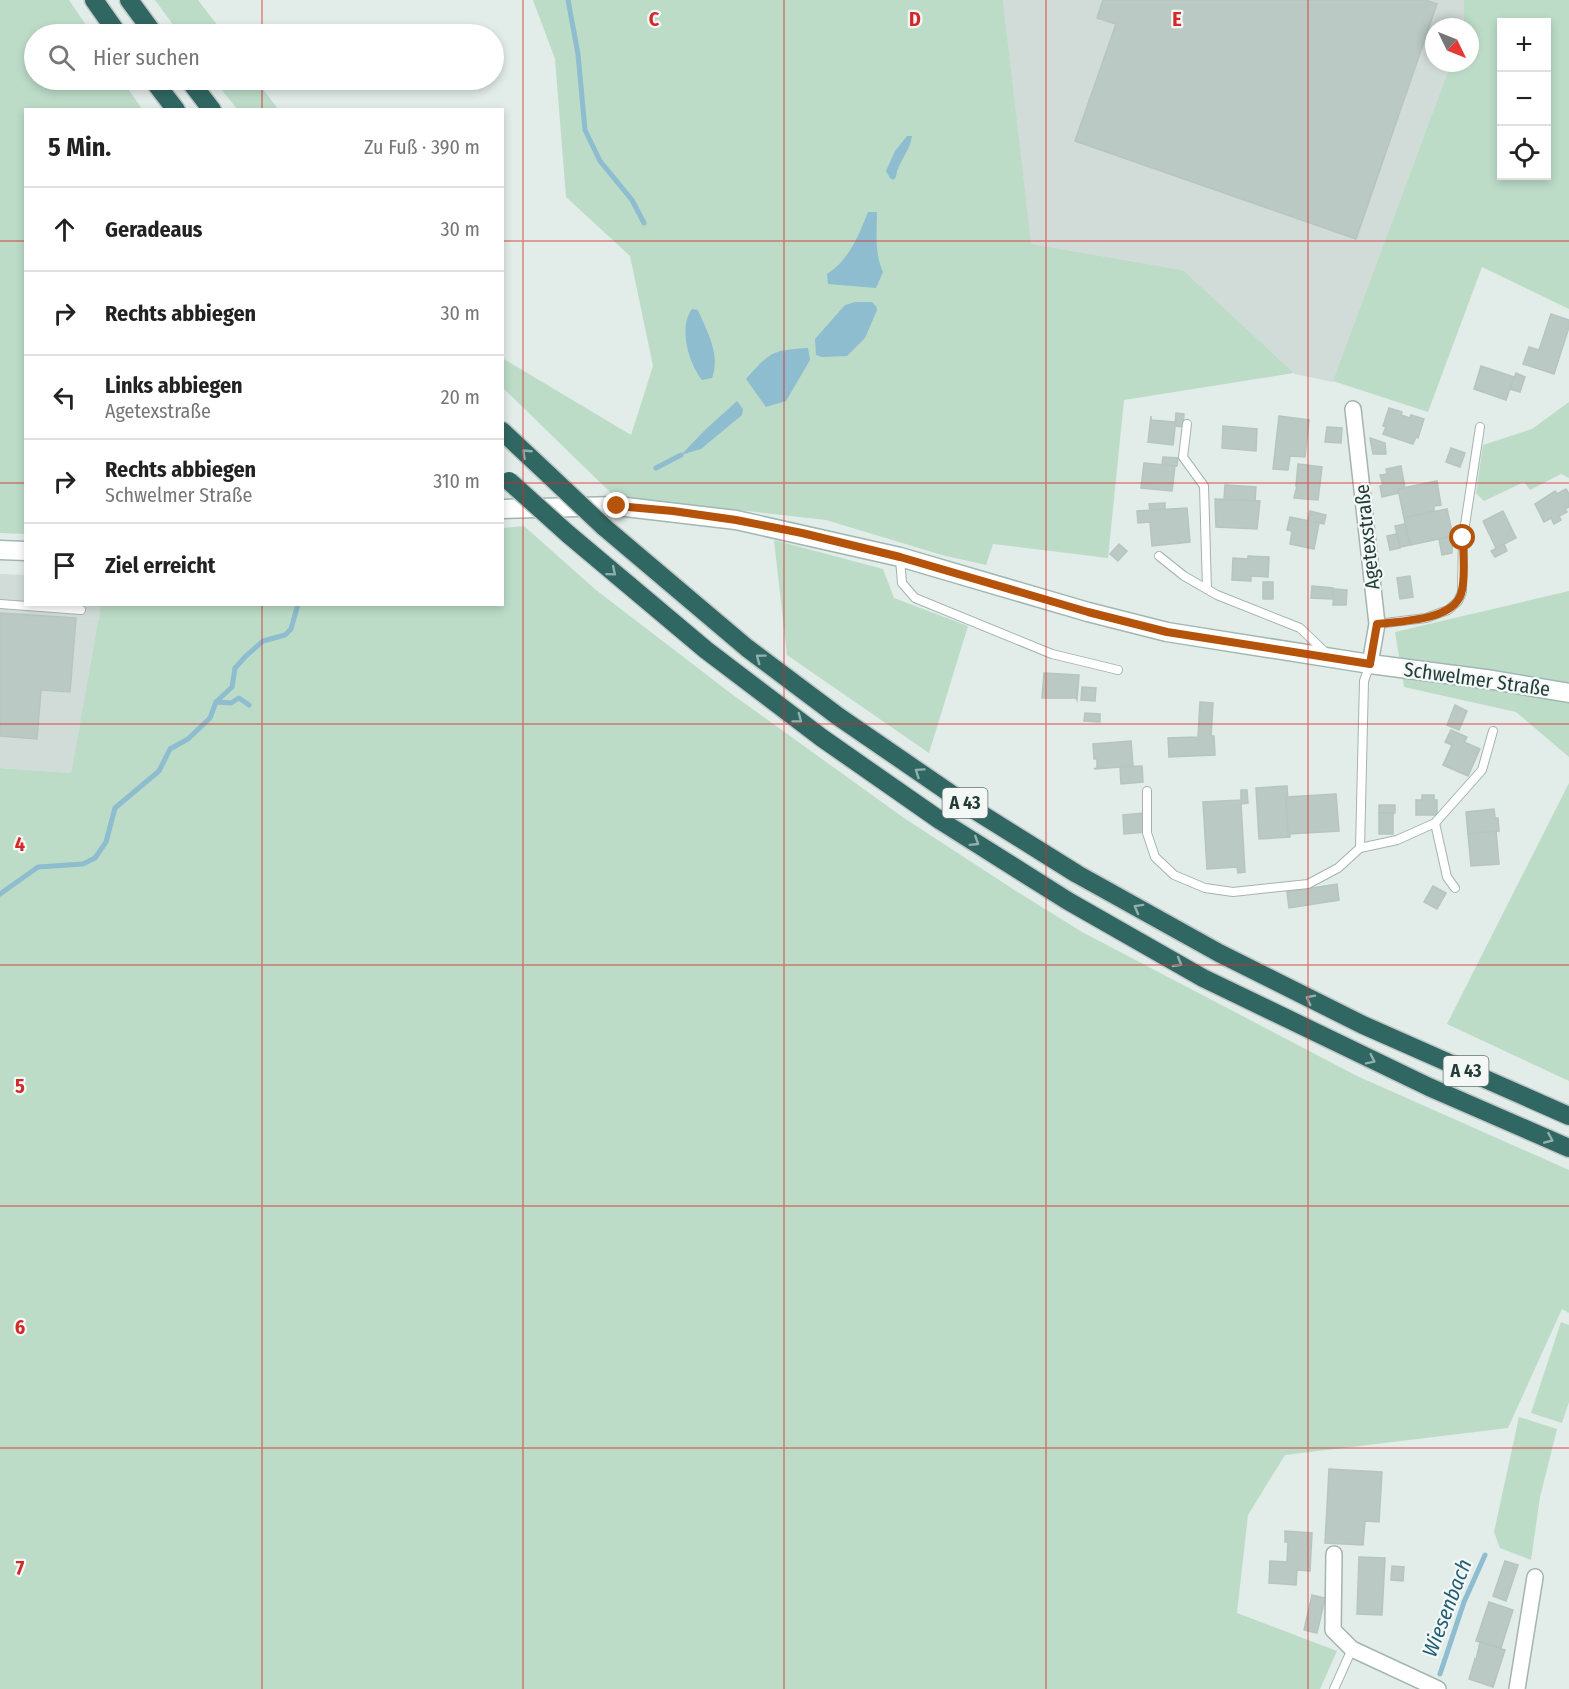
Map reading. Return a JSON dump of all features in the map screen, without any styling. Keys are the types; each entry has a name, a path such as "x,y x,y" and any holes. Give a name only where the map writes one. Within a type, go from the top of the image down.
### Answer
{"highway":[{"path":"94,0 111,24"},
{"path":"129,0 147,24"},
{"path":"161,90 174,108"},
{"path":"197,90 210,108"},
{"name":"A 43","path":"504,433 604,527 747,648 839,717 973,809 1077,874 1219,953 1363,1025 1569,1116"},
{"name":"A 43","path":"506,478 568,534 705,650 822,738 941,821 1068,901 1203,978 1429,1087 1569,1148"}],"main road":[{"name":"Schwelmer Straße","path":"504,509 617,506 736,520 900,557 1088,612 1167,632 1569,693"},
{"path":"0,550 24,551"}],"street":[{"name":"Agetexstraße","path":"1353,409 1377,624 1370,664"},
{"path":"1334,1554 1332,1630 1352,1649 1438,1689"},
{"path":"1517,1689 1535,1577"}],"lane":[{"path":"1187,424 1183,457 1204,486 1207,589"},
{"path":"1377,624 1426,618 1448,610 1458,601 1462,592 1463,538 1480,427"},
{"path":"1159,556 1184,576 1207,589 1254,611 1300,628 1330,658"},
{"path":"900,557 902,583 915,598 1052,654 1118,670"},
{"path":"0,604 24,606"},
{"path":"27,606 81,610"},
{"path":"1360,848 1364,681 1370,664"},
{"path":"1147,791 1147,833 1155,857 1174,875 1205,888 1233,892 1308,884 1338,868 1360,848 1397,840 1435,823 1482,770 1493,731"},
{"path":"1435,823 1447,877 1455,888"},
{"path":"1334,1689 1352,1649"}],"shaded area":[{"path":"1003,0 1464,0 1464,18 1425,18 1425,72 1448,72 1333,382 1295,374 1183,270 1030,244"},
{"path":"0,574 24,575 24,606 101,606 71,773 0,768"}],"green space":[{"path":"0,0 69,0 85,24 24,24 24,90 129,90 141,108 24,108 24,534 0,533"},
{"path":"155,0 198,0 216,24 173,24"},
{"path":"533,0 1003,0 1031,244 1183,270 1294,373 1124,400 1108,558 993,544 986,565 942,555 826,520 614,496 504,389 504,359 631,435 653,366 630,256 566,197 555,59"},
{"path":"1464,0 1569,0 1569,309 1482,267 1428,412 1333,381 1448,72 1479,72 1479,18 1464,18"},
{"path":"222,90 264,90 277,108 236,108"},
{"path":"1569,402 1569,478 1561,474 1530,490 1524,482 1484,501 1476,493 1483,445 1532,429"},
{"path":"524,526 596,590 733,695 904,818 1082,932 1357,1076 1569,1170 1569,1313 1562,1309 1508,1428 1285,1455 1248,1515 1237,1613 1337,1651 1320,1689 0,1689 0,768 71,773 101,606 504,606 504,528"},
{"path":"774,540 883,569 894,598 968,626 929,753 787,655"},
{"path":"1569,591 1569,757 1516,712 1404,687 1395,632"},
{"path":"1569,783 1569,1081 1447,1024"},
{"path":"1561,1322 1569,1325 1569,1402 1562,1423 1531,1413"},
{"path":"1519,1417 1557,1429 1540,1497 1531,1560 1500,1548 1494,1532"}],"water":[{"path":"907,136 912,136 911,142 893,180 886,171 895,151"},
{"path":"868,212 877,212 877,250 883,272 876,288 828,284 827,274 847,254"},
{"path":"855,302 872,302 876,306 877,310 865,338 847,356 822,357 816,355 815,339 845,305"},
{"path":"692,309 698,310 712,344 715,361 712,378 702,380 689,355 686,325"},
{"path":"808,348 810,360 786,401 766,407 746,379 772,354"},
{"path":"737,401 743,409 742,415 701,449 681,455 705,430"}],"building":[{"path":"1103,0 1426,0 1437,4 1432,18 1425,18 1425,39 1356,239 1075,141 1116,24 1097,18"},
{"path":"1551,314 1569,320 1569,327 1554,374 1523,364 1529,347 1539,350"},
{"path":"1481,366 1514,377 1506,400 1474,389"},
{"path":"1516,373 1525,377 1520,392 1510,389"},
{"path":"1389,408 1402,412 1401,415 1410,418 1411,415 1424,419 1418,438 1416,437 1413,444 1383,434"},
{"path":"1176,413 1184,414 1183,427 1175,426"},
{"path":"1151,416 1151,420 1175,422 1176,419 1173,445 1148,442"},
{"path":"1279,416 1309,420 1305,457 1290,456 1288,470 1273,469"},
{"path":"1223,426 1257,429 1256,451 1222,448"},
{"path":"1327,427 1342,428 1341,443 1325,442"},
{"path":"1370,438 1385,443 1386,454 1373,454"},
{"path":"1451,448 1465,453 1460,467 1446,462"},
{"path":"1163,457 1178,458 1177,466 1162,465"},
{"path":"1144,463 1175,466 1172,491 1141,488"},
{"path":"1298,464 1322,467 1318,500 1294,498"},
{"path":"1401,466 1405,488 1398,489 1399,493 1382,497 1380,486 1383,485 1380,475 1387,474 1386,469"},
{"path":"1437,481 1441,505 1434,506 1434,511 1404,518 1398,489"},
{"path":"1225,485 1256,487 1255,501 1224,499"},
{"path":"1566,489 1569,494 1569,507 1565,509 1567,512 1559,516 1561,520 1554,524 1551,518 1544,522 1535,504 1555,491 1557,494"},
{"path":"1215,499 1260,501 1257,529 1216,527"},
{"path":"1165,503 1165,509 1150,511 1149,504"},
{"path":"1187,508 1190,542 1152,546 1150,522 1138,523 1137,511"},
{"path":"1447,509 1453,536 1410,545 1404,518"},
{"path":"1310,511 1326,515 1324,524 1308,521"},
{"path":"1503,511 1516,538 1496,548 1483,521"},
{"path":"1290,517 1319,523 1314,549 1290,544 1292,531 1287,530"},
{"path":"1405,524 1410,545 1400,547 1395,526"},
{"path":"1397,534 1400,548 1390,550 1387,536"},
{"path":"1453,536 1452,553 1442,555 1439,539"},
{"path":"1119,544 1127,551 1118,561 1110,554"},
{"path":"1504,544 1507,551 1495,557 1491,551"},
{"path":"1248,556 1269,557 1268,577 1251,576 1251,581 1232,580 1233,558 1248,559"},
{"path":"1410,576 1413,597 1400,599 1397,578"},
{"path":"1263,582 1273,582 1273,599 1263,599"},
{"path":"1312,586 1333,588 1332,599 1311,598"},
{"path":"1334,589 1347,590 1346,605 1333,605"},
{"path":"0,613 76,618 70,692 41,690 37,739 0,736"},
{"path":"1044,673 1079,675 1077,700 1076,698 1042,698"},
{"path":"1082,687 1096,688 1095,701 1081,700"},
{"path":"1200,702 1213,703 1211,736 1214,736 1215,755 1169,757 1168,738 1198,737"},
{"path":"1455,705 1467,711 1459,730 1447,725"},
{"path":"1085,713 1100,714 1100,722 1084,721"},
{"path":"1451,730 1467,737 1464,742 1480,749 1468,776 1443,765 1452,745 1445,742"},
{"path":"1131,741 1133,766 1094,769 1097,768 1097,759 1094,759 1093,744"},
{"path":"1142,766 1143,782 1121,784 1120,767"},
{"path":"1287,786 1290,837 1259,839 1256,788"},
{"path":"1241,790 1247,790 1248,803 1241,804 1245,872 1238,873 1237,867 1207,869 1203,802 1241,800"},
{"path":"1336,794 1339,831 1288,834 1286,797"},
{"path":"1422,795 1434,795 1434,800 1437,800 1437,815 1416,815 1416,800 1422,800"},
{"path":"1379,805 1395,805 1395,813 1379,813"},
{"path":"1494,809 1495,818 1498,818 1499,831 1468,834 1466,812"},
{"path":"1144,813 1146,832 1124,834 1123,815"},
{"path":"1379,813 1393,813 1393,834 1379,834"},
{"path":"1496,831 1499,864 1471,866 1468,834"},
{"path":"1337,884 1339,900 1289,908 1287,892"},
{"path":"1433,886 1446,893 1437,909 1424,902"},
{"path":"1329,1469 1382,1472 1379,1522 1365,1521 1363,1545 1325,1543"},
{"path":"1285,1531 1312,1533 1310,1571 1297,1570 1296,1585 1269,1583 1270,1561 1287,1562 1288,1542 1285,1542"},
{"path":"1359,1557 1385,1558 1382,1615 1357,1614"},
{"path":"1505,1561 1518,1565 1506,1601 1493,1596"},
{"path":"1392,1566 1404,1567 1403,1581 1391,1580"},
{"path":"1312,1595 1325,1598 1317,1633 1304,1630"},
{"path":"1489,1602 1513,1610 1501,1648 1476,1641"},
{"path":"1480,1642 1505,1650 1493,1687 1469,1679"}],"waterway":[{"path":"568,0 578,54 585,130 600,161 632,200 644,223"},
{"path":"656,468 681,455"},
{"path":"0,894 38,867 83,864 95,858 106,842 115,808 159,771 170,749 188,739 210,718 216,702 232,687 235,668 246,656 263,641 285,635 291,629 297,606"},
{"path":"216,702 231,703 239,698 249,705"},
{"name":"Wiesenbach","path":"1440,1674 1464,1602 1485,1555"}],"route":[{"path":"617,506 736,520 802,533 900,557 1007,590 1167,632 1370,664 1377,624 1426,618 1448,610 1458,601 1462,592 1463,538"}]}
